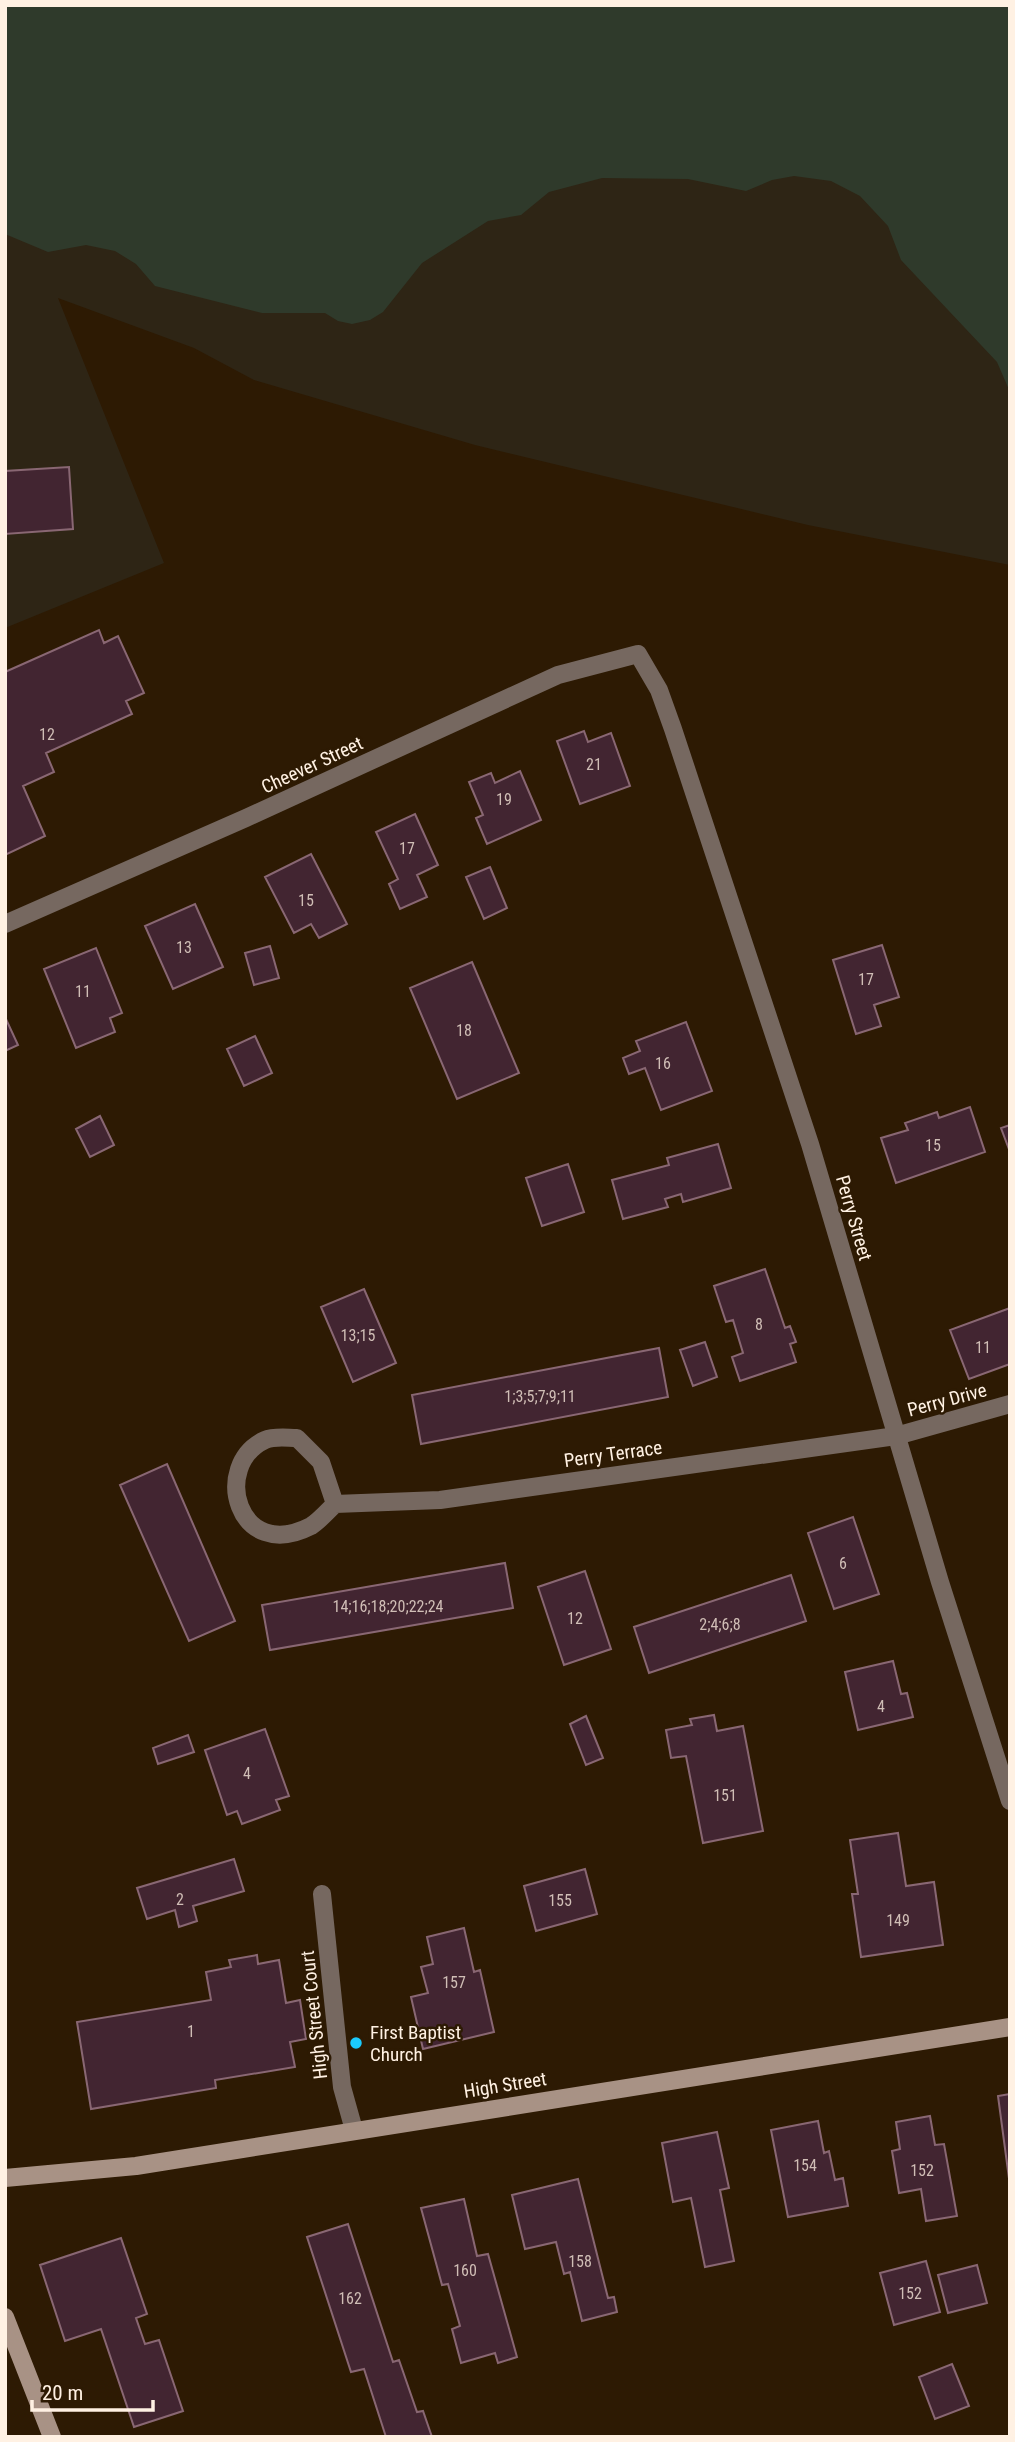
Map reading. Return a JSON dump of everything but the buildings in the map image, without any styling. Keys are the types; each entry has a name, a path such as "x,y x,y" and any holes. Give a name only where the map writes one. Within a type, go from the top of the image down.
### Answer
{"main road":[{"name":"High Street","path":"5,2179 136,2166 1010,2027"},
{"path":"5,2317 52,2437"}],"street":[{"name":"Cheever Street","path":"5,924 558,675 638,654"},
{"name":"Perry Street","path":"638,654 659,690 806,1130 896,1436 1010,1801"},
{"name":"Perry Drive","path":"896,1436 1010,1404"},
{"name":"Perry Terrace","path":"335,1504 440,1500 896,1436"},
{"path":"297,1438 321,1462 335,1504 312,1526 274,1536 258,1531 249,1522 238,1504 236,1478 248,1452 266,1439 297,1438"},
{"name":"High Street Court","path":"322,1894 342,2087 354,2130"}],"shaded area":[{"path":"608,33 1010,278 1010,565 808,525 475,445 254,380 194,348 58,298 164,563 5,628 5,220"}],"green space":[{"path":"5,5 1010,5 1010,392 997,362 901,260 888,226 860,196 831,181 794,176 772,180 746,191 688,179 602,178 549,192 521,215 488,221 422,263 383,312 370,320 352,324 338,321 325,313 262,313 155,286 136,264 115,251 86,245 48,252 5,234"}],"place":[{"name":"First Baptist Church","path":"356,2043"}]}
